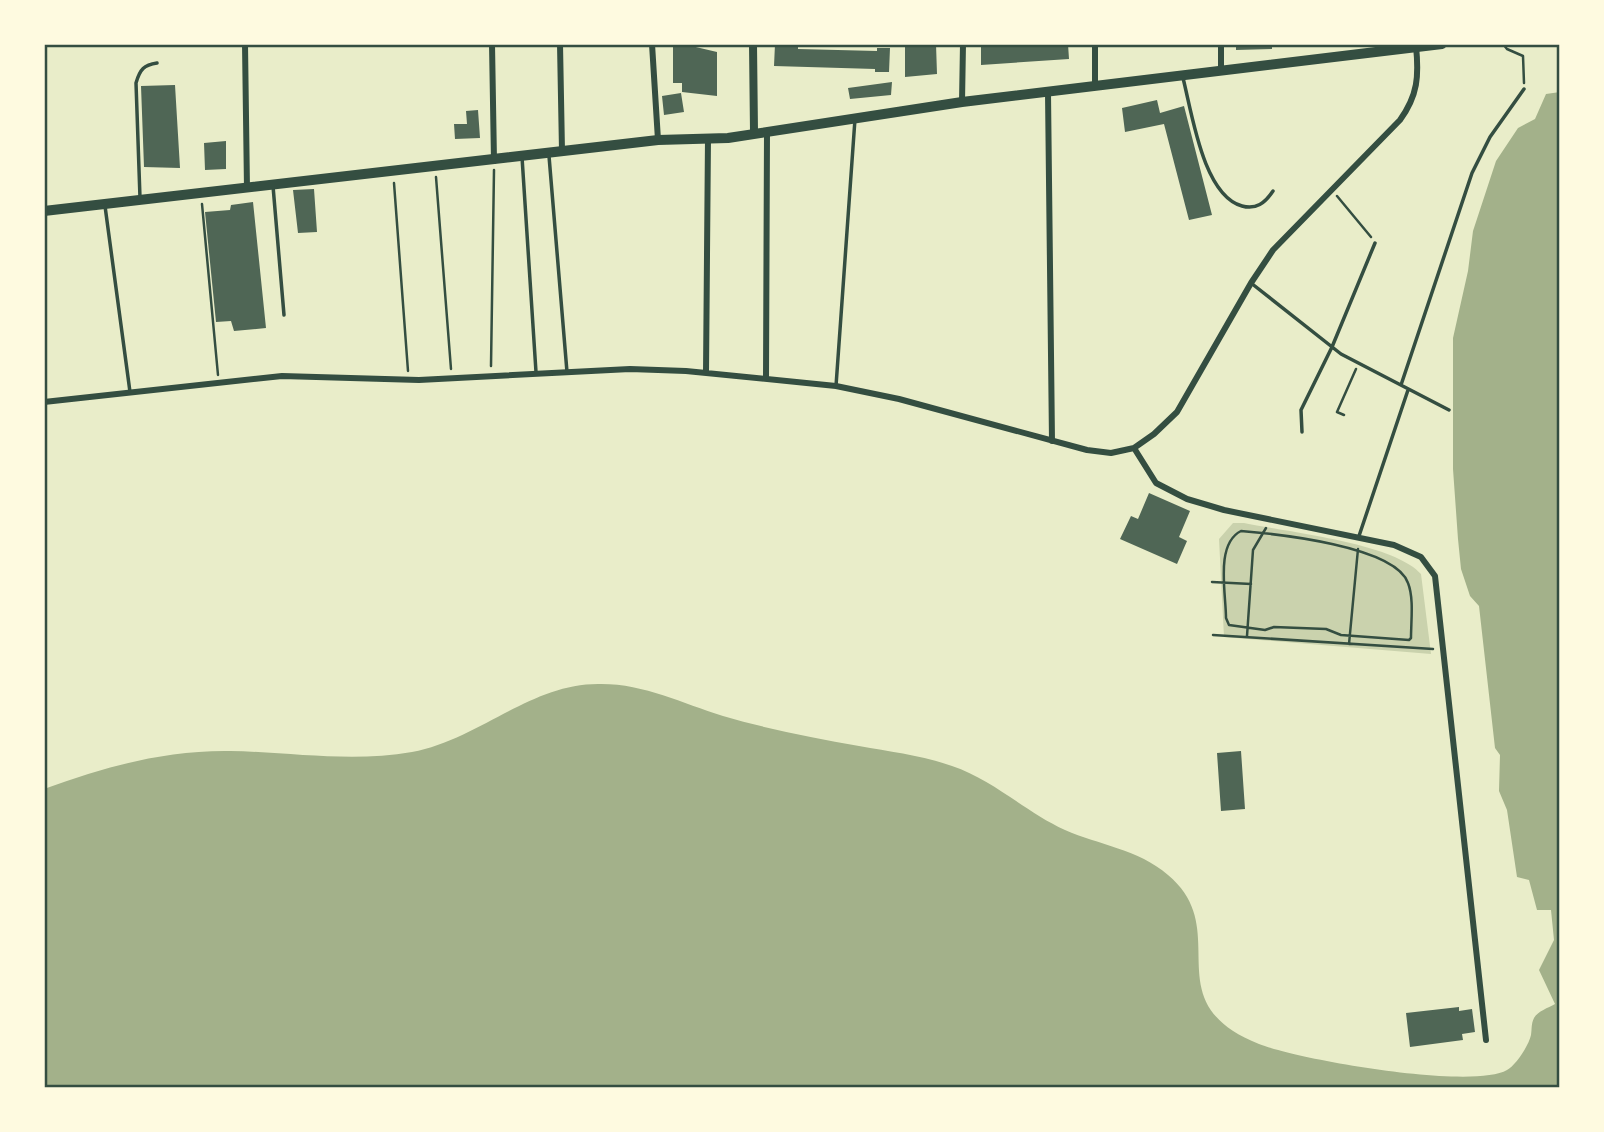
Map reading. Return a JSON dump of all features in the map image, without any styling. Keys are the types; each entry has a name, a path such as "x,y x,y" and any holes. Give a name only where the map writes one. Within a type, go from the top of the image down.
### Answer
{"main road":[{"path":"44,211 494,161 562,150 658,140 708,138 962,102 1095,88 1376,48 1442,44"}],"street":[{"path":"245,44 247,190"},
{"path":"492,44 494,161"},
{"path":"560,44 562,150"},
{"path":"652,44 658,140"},
{"path":"753,44 754,132"},
{"path":"962,102 963,44"},
{"path":"1095,44 1095,88"},
{"path":"1221,44 1221,69"},
{"path":"44,402 282,376 409,380 630,369 766,377 836,386 923,405 1099,452 1133,448 1154,434 1177,412 1251,283 1273,250 1388,135 1410,105 1418,84 1416,46"},
{"path":"1048,93 1052,441"},
{"path":"766,377 767,130"},
{"path":"706,373 708,138"},
{"path":"1133,448 1150,476 1170,492 1203,505 1359,536 1404,548 1421,557 1435,576 1486,1040"}],"lane":[{"path":"140,200 136,83 139,71 146,65 157,63"},
{"path":"1183,76 1196,133 1216,186 1229,202 1249,208 1265,203 1273,191"},
{"path":"1401,385 1472,173 1490,137 1524,89"},
{"path":"836,386 855,117"},
{"path":"548,154 567,373"},
{"path":"522,157 536,374"},
{"path":"273,186 284,315"},
{"path":"105,204 130,392"},
{"path":"1302,432 1301,410 1332,347 1375,243"},
{"path":"1251,283 1332,347 1449,411"},
{"path":"1359,536 1408,390"}],"path":[{"path":"1503,44 1507,49 1523,56 1524,89"},
{"path":"491,377 494,161"},
{"path":"435,167 452,379"},
{"path":"393,172 409,380"},
{"path":"1332,190 1375,243"},
{"path":"201,193 219,382"},
{"path":"1344,415 1337,412 1359,363"},
{"path":"1247,637 1254,545 1271,519"},
{"path":"1241,530 1358,550 1395,566 1405,577 1409,585 1412,638 1409,640 1349,636 1326,629 1248,629 1229,625 1226,618 1227,542 1241,530"},
{"path":"1349,643 1359,536"},
{"path":"1212,582 1251,584"},
{"path":"1213,635 1443,650"}],"shaded area":[{"path":"1560,92 1560,1088 44,1088 44,789 135,761 182,753 230,751 366,757 412,752 436,746 550,693 573,686 598,684 646,690 723,716 774,729 940,762 982,779 1050,823 1144,859 1168,875 1187,897 1196,919 1201,987 1209,1008 1227,1027 1259,1044 1346,1065 1424,1075 1459,1077 1488,1075 1507,1070 1528,1044 1532,1022 1536,1016 1555,1004 1539,970 1554,940 1551,910 1537,910 1529,880 1517,877 1507,810 1499,791 1500,755 1495,748 1479,606 1470,596 1461,569 1453,469 1453,338 1468,271 1473,231 1496,161 1518,128 1535,119 1546,94"},
{"path":"1233,523 1338,540 1388,554 1407,563 1421,574 1431,654 1224,637 1219,539"}],"building":[{"path":"683,44 717,52 717,96 682,92 682,83 673,83 673,46"},
{"path":"775,44 798,44 798,49 877,51 877,48 890,48 889,72 875,72 875,69 774,66"},
{"path":"905,44 936,44 937,74 905,77"},
{"path":"981,44 1068,44 1069,59 981,65"},
{"path":"1236,44 1272,44 1272,49 1236,50"},
{"path":"892,82 891,95 850,99 848,88"},
{"path":"175,85 180,168 144,167 141,86"},
{"path":"681,93 684,112 664,115 662,96"},
{"path":"1157,100 1160,113 1184,106 1212,215 1189,220 1164,124 1125,132 1122,108"},
{"path":"478,110 480,138 455,139 454,124 467,124 466,111"},
{"path":"226,141 226,169 205,170 204,143"},
{"path":"314,189 317,232 298,233 293,190"},
{"path":"253,202 266,328 234,331 231,321 216,322 205,212 230,210 231,205"},
{"path":"1149,493 1190,511 1179,537 1187,541 1177,564 1120,539 1131,516 1138,519"},
{"path":"1241,751 1245,809 1221,811 1217,753"},
{"path":"1459,1007 1459,1011 1472,1009 1475,1032 1462,1034 1463,1040 1410,1047 1406,1013"}]}
